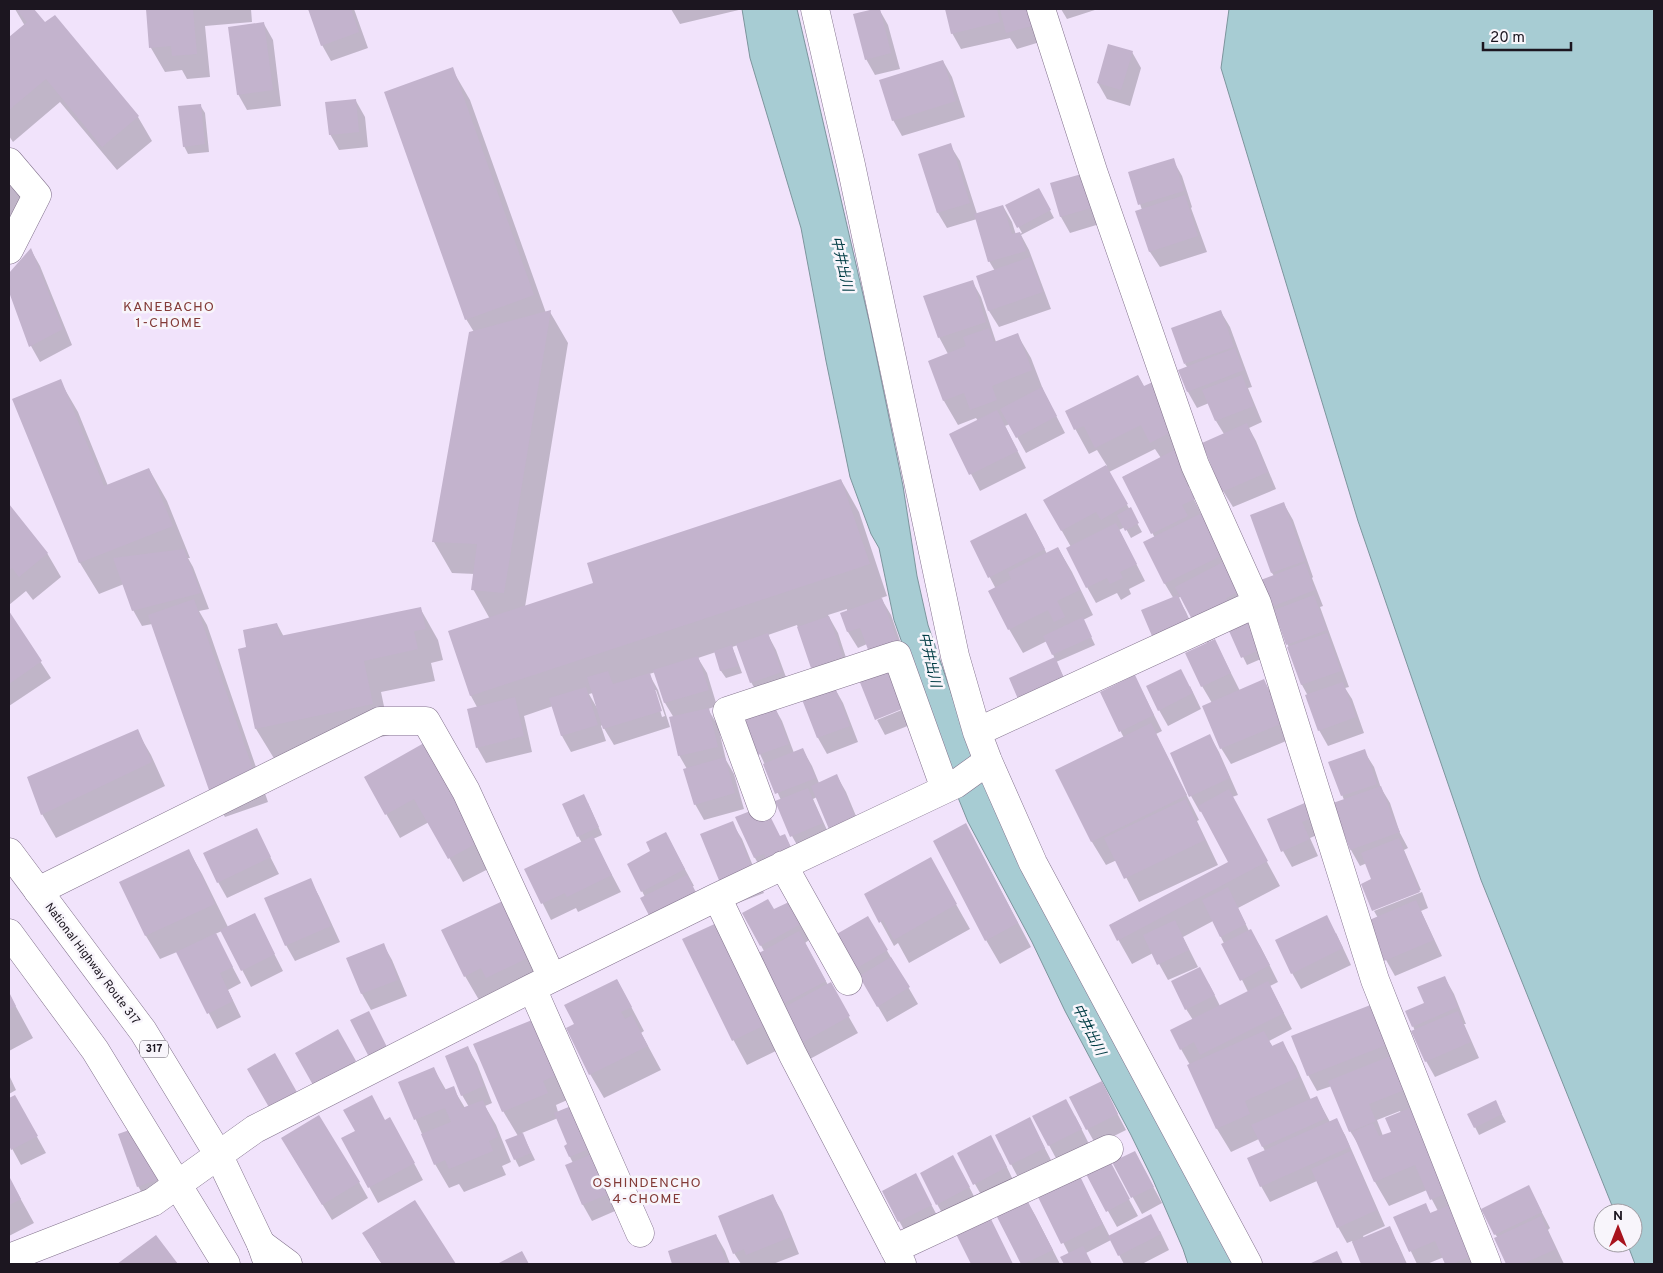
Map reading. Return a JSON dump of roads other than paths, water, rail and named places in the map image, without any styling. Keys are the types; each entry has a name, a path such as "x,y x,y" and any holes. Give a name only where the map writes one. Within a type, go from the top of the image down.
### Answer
{"main road":[{"path":"815,9 853,175 955,656 976,732 967,775"},
{"path":"1041,9 1093,171 1195,466 1257,603 1375,980 1486,1264"},
{"path":"9,162 37,195 9,250"},
{"path":"976,732 1257,603"},
{"path":"762,807 727,710 898,654 967,775 1032,863 1248,1264"},
{"path":"38,891 380,721 426,721 466,792 640,1233"},
{"path":"9,1258 153,1202 255,1129 542,983 967,775"},
{"name":"National Highway Route 317","path":"9,852 142,1031 218,1154 264,1254"},
{"path":"783,865 848,982"},
{"path":"717,897 793,1055 898,1256 1109,1149"},
{"path":"9,933 95,1050 226,1264"},
{"path":"264,1254 288,1264"}],"water":[{"name":"中井出川","path":"742,9 797,9 870,325 903,486 917,576 928,625 960,719 1237,1264 1188,1264 1153,1180 1065,1011 1032,942 968,822 946,768 894,620 879,548 871,534 850,477 801,228 750,58"},
{"path":"1229,9 1654,9 1654,1264 1635,1264 1631,1253 1643,1253 1643,1203 1611,1203 1481,880 1358,521 1221,68"}],"district":[{"name":"KANEBACHO 1-CHOME","path":"169,316"},
{"name":"OSHINDENCHO 4-CHOME","path":"647,1192"}]}
